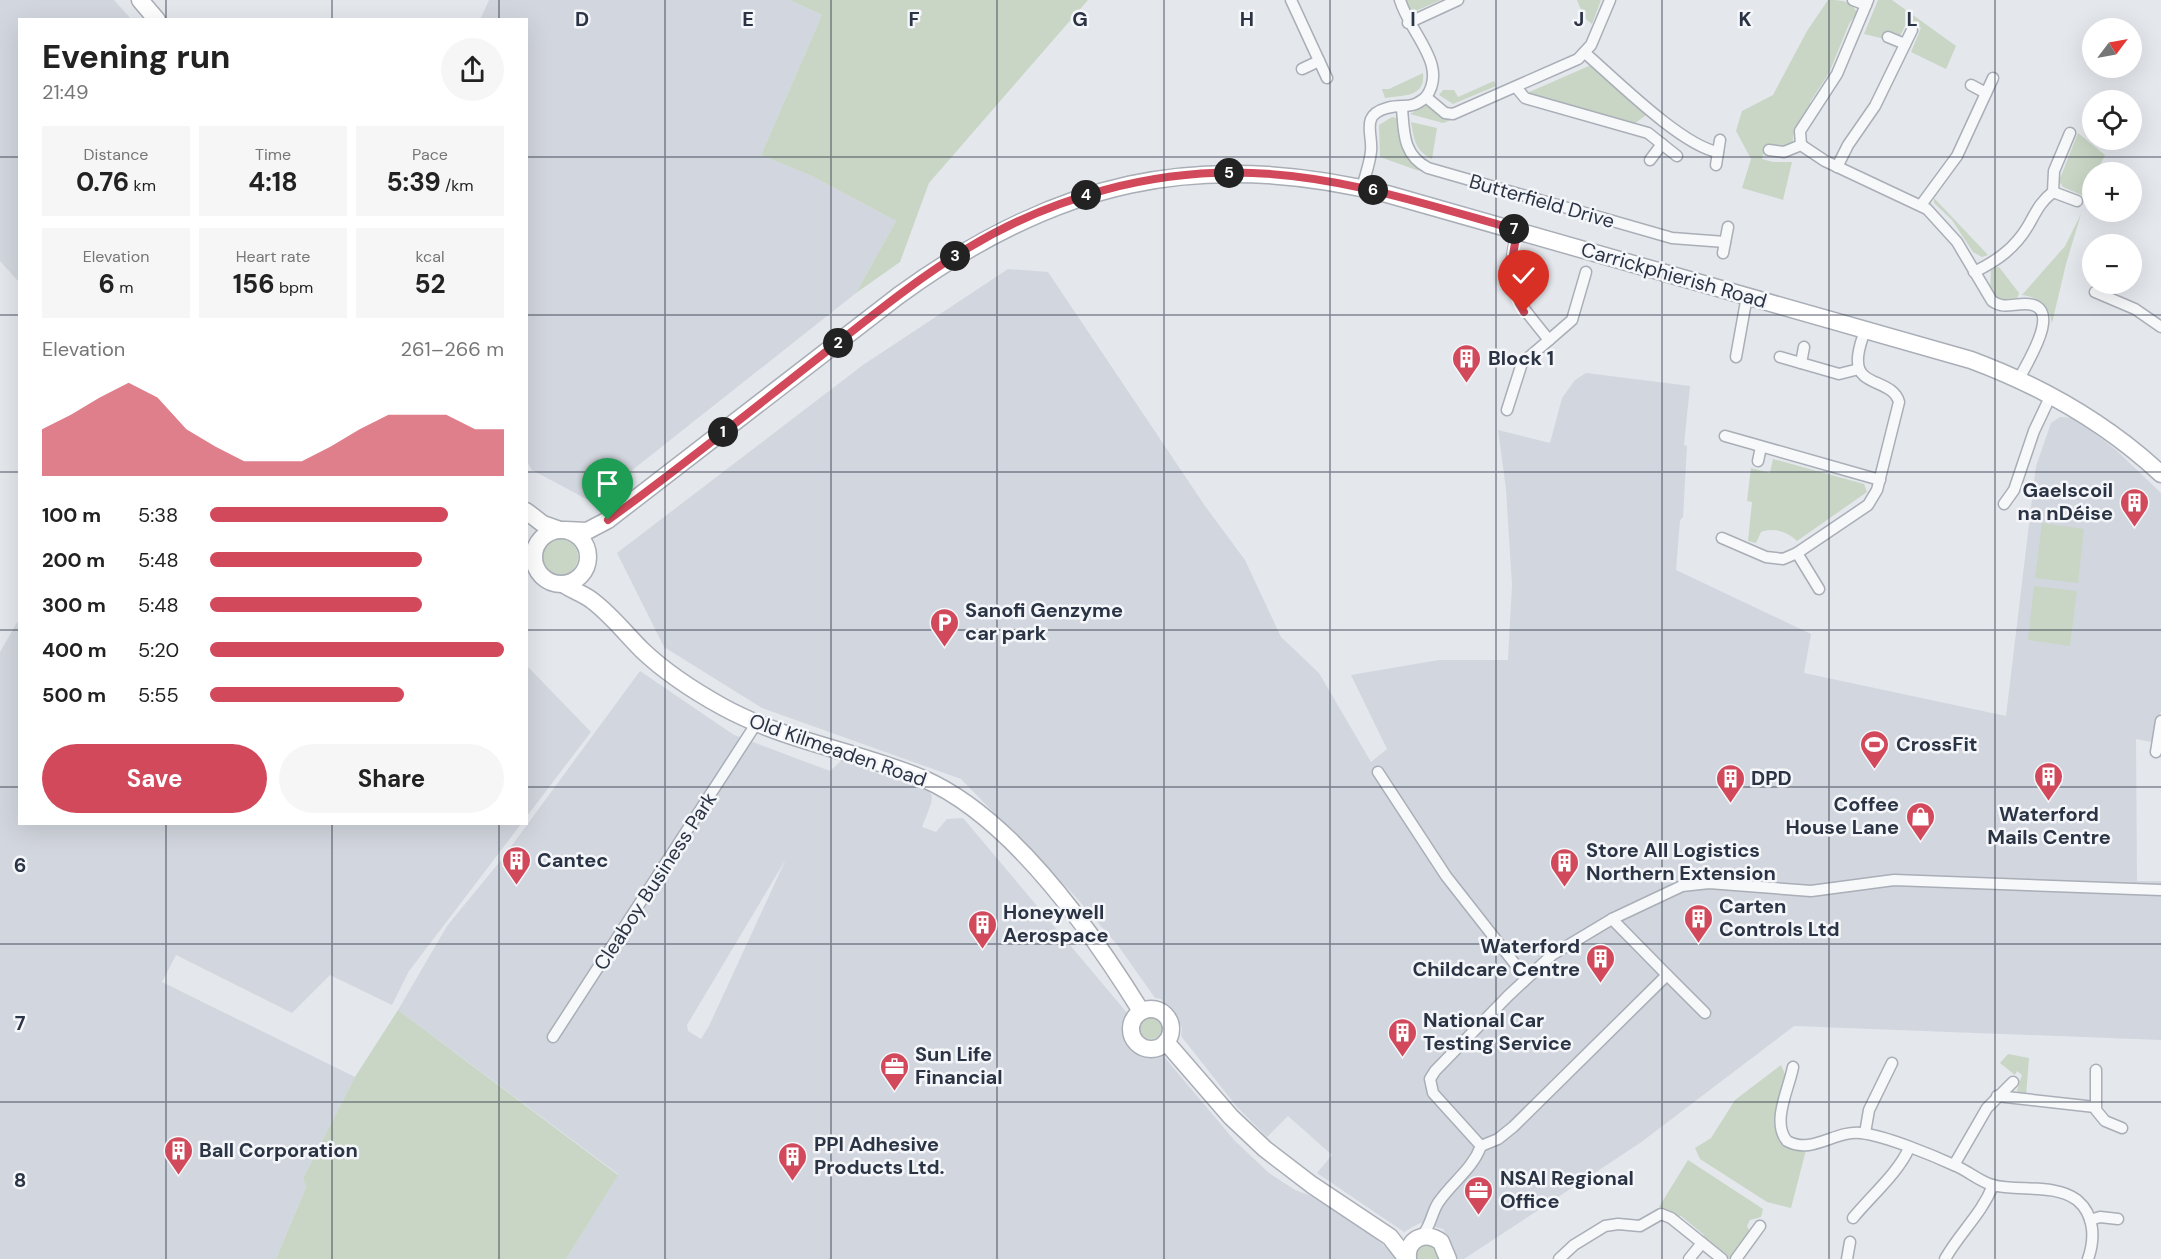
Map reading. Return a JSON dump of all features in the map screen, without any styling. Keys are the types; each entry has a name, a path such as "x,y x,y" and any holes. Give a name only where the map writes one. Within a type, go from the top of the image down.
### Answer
{"street":[{"path":"140,0 155,18"},
{"path":"1291,0 1327,78"},
{"path":"1362,188 1371,150 1368,133 1371,121 1381,110 1414,106 1426,97 1435,84 1435,73 1408,23 1400,0"},
{"path":"1408,23 1458,0"},
{"path":"1426,97 1445,113 1453,114 1578,59 1586,53 1610,0"},
{"path":"1854,0 1867,3 1837,74 1800,131 1798,138 1801,145 1837,167 1921,205 1950,232 1986,294 1996,304 2030,304 2037,309 2043,317 2043,331 2019,379"},
{"path":"1837,167 1848,145 1875,106 1912,30"},
{"path":"1888,37 1905,44"},
{"path":"1586,53 1702,148 1719,146 1716,165"},
{"path":"1302,69 1319,61"},
{"path":"1921,205 1957,156 1993,78"},
{"path":"1971,85 1986,93"},
{"path":"1516,87 1525,98 1648,133 1677,156"},
{"name":"Butterfield Drive","path":"1402,108 1405,142 1408,149 1417,161 1428,168 1672,238 1724,248 1728,227"},
{"path":"1974,272 1998,259 2010,249 2024,231 2040,203 2053,192 2054,171 2070,134"},
{"path":"1650,160 1662,144"},
{"path":"1769,150 1784,152 1801,145"},
{"name":"Carrickphierish Road","path":"562,530 587,531 612,517 915,283 969,247 1015,222 1061,204 1112,188 1200,174 1279,174 1362,188 1518,230 1971,360 2019,379 2051,395 2109,432 2161,474"},
{"path":"2053,192 2077,201"},
{"path":"1518,230 1512,254 1513,288 1519,304 1549,340"},
{"path":"1507,410 1522,363 1572,320 1586,272"},
{"path":"2100,294 2135,309 2161,327"},
{"path":"1736,357 1748,296"},
{"path":"1722,538 1773,560 1783,559 1797,553 1868,505 1874,498 1899,402 1892,389 1870,380 1859,369 1858,358 1865,330"},
{"path":"1801,363 1804,347"},
{"path":"1780,357 1839,374 1859,369"},
{"path":"2004,504 2013,490 2034,431 2051,395"},
{"path":"1725,436 1880,480"},
{"path":"1758,461 1761,447"},
{"path":"528,514 543,524 562,530 582,541 587,559 579,577 563,584 550,582 540,574 534,561 535,549 528,521"},
{"name":"Carrickphierish Road","path":"587,559 594,537 612,517"},
{"path":"535,549 544,536 562,530"},
{"path":"1797,553 1821,590"},
{"name":"Old Kilmeaden Road","path":"587,559 595,593 611,617"},
{"name":"Old Kilmeaden Road","path":"563,584 585,595 611,617 641,649 671,674 722,706 756,724 796,739 909,773 964,802 1022,854 1061,899 1108,960 1141,1011"},
{"path":"2156,752 2161,721"},
{"name":"Cleaboy Business Park","path":"552,1037 756,724"},
{"path":"1378,772 1446,876 1526,978"},
{"path":"1481,1146 1437,1098 1431,1088 1430,1079 1438,1066 1526,978 1561,949 1612,919 1674,888 1700,883 1811,891 1894,880 2161,890"},
{"path":"1612,919 1705,1013"},
{"path":"1408,1259 1409,1248 1428,1228 1440,1200 1470,1167 1481,1146 1498,1139 1513,1127 1667,975"},
{"path":"1157,1010 1167,1017 1171,1030 1166,1042 1160,1047 1147,1048 1136,1041 1131,1033 1132,1023 1141,1011 1157,1010"},
{"path":"1166,1042 1231,1117 1265,1149 1312,1185 1390,1237 1408,1259"},
{"path":"1865,1133 1869,1110 1892,1063"},
{"path":"1793,1067 1781,1111 1782,1135 1793,1144 1813,1144 1844,1133 1865,1133 1954,1165 1993,1185 2064,1194 2081,1204 2090,1220 2093,1240 2088,1259"},
{"path":"2096,1071 2095,1107 2105,1121 2122,1128"},
{"path":"1954,1165 1984,1112 2013,1082"},
{"path":"1997,1096 2095,1107"},
{"path":"1853,1218 1900,1166 1909,1148"},
{"path":"1945,1259 1958,1238 1982,1210 1993,1185"},
{"path":"1434,1214 1435,1231 1445,1253"},
{"path":"1558,1259 1605,1226 1618,1224 1640,1226 1659,1215 1671,1218 1722,1259"},
{"path":"2090,1220 2104,1217 2118,1219"},
{"path":"1736,1259 1760,1226"},
{"path":"1390,1237 1430,1236 1445,1253"},
{"path":"1847,1259 1850,1242"},
{"path":"1689,1259 1702,1243"}],"shaded area":[{"path":"0,0 114,0 130,18 18,18 18,281 0,261"},
{"path":"489,0 790,0 822,15 761,155 812,176 896,221 856,293 592,502 532,470 528,464 528,18 481,18"},
{"path":"1008,269 1048,272 1205,506 1245,560 1281,637 1319,673 1371,762 1387,749 1351,675 1439,660 1508,660 1512,585 1506,489 1498,430 1550,443 1562,398 1575,380 1586,373 1690,386 1684,445 1687,446 1683,517 1680,520 1676,570 1811,634 1804,673 2006,716 2036,466 2051,423 2060,417 2074,418 2116,450 2161,493 2161,711 2151,742 2136,739 2137,881 2161,881 2161,1040 1794,1026 1640,1143 1464,1259 1458,1259 1443,1229 1420,1223 1404,1232 1317,1173 1332,1155 1288,1116 1267,1137 1237,1107 1181,1036 1182,1028 1161,999 1155,998 1119,947 1074,895 961,779 762,708 664,647 617,553 863,365"},
{"path":"18,621 18,825 520,825 409,971 392,1005 330,975 292,1013 176,955 162,982 355,1077 303,1178 306,1187 276,1259 0,1259 0,652"},
{"path":"528,667 591,732 528,815"},
{"path":"640,671 734,735 830,771 841,761 928,790 932,796 931,804 922,827 936,832 947,819 963,818 1235,1141 1269,1173 1295,1190 1311,1196 1372,1235 1399,1259 566,1259 618,1174 398,1010 447,926 528,825","holes":["786,859 701,1039 688,1031 687,1025"]}],"green space":[{"path":"790,0 1088,0 929,183 900,262 856,293 896,221 812,176 761,155 822,15"},
{"path":"1405,0 1441,0 1409,14"},
{"path":"1577,0 1601,0 1592,24 1581,15"},
{"path":"1828,0 1849,3 1857,13 1849,24 1829,73 1810,102 1811,106 1796,127 1793,143 1784,146 1766,144 1762,159 1773,162 1792,162 1783,200 1742,188 1751,159 1736,131 1742,111 1773,95 1807,31"},
{"path":"1878,0 1892,0 1956,46 1946,69 1911,52 1921,28 1908,20 1900,36 1885,39 1864,34"},
{"path":"1591,65 1649,113 1634,124 1527,93"},
{"path":"1423,73 1421,87 1417,91 1385,98 1382,89 1389,89"},
{"path":"1494,81 1496,86 1453,104 1439,95 1443,90 1454,90 1458,97"},
{"path":"1426,105 1448,118 1455,119 1443,123 1410,114"},
{"path":"1392,117 1397,118 1403,151 1419,171 1380,157 1379,125"},
{"path":"1411,122 1437,128 1432,159 1419,148 1414,139"},
{"path":"2078,133 2082,136 2082,150 2099,150 2105,155 2102,162 2082,162 2082,195 2063,187 2059,181"},
{"path":"1934,198 1988,255 1982,257 1973,252 1952,220 1934,203"},
{"path":"2081,214 2052,323 2042,303 2022,295 2065,246"},
{"path":"1999,267 2019,293 2017,299 2001,301 1990,292 1991,269"},
{"path":"1773,459 1864,484 1867,492 1797,541 1785,533 1771,530 1761,532 1756,543 1748,541 1752,502 1747,501 1751,468 1770,473"},
{"path":"2042,523 2084,529 2078,583 2035,578"},
{"path":"560,539 573,544 578,557 573,570 560,575 547,570 542,557 547,544"},
{"path":"2034,586 2077,591 2070,646 2028,640"},
{"path":"398,1010 618,1175 566,1259 276,1259 306,1187 303,1178 355,1077"},
{"path":"1151,1017 1161,1024 1162,1028 1155,1038 1151,1039 1141,1032 1140,1028 1147,1018"},
{"path":"2008,1054 2029,1058 2026,1096 2019,1094 2017,1090 2022,1075 2017,1071 2015,1075 2000,1063"},
{"path":"1781,1065 1788,1081 1777,1110 1779,1141 1789,1147 1806,1150 1791,1208 1767,1202 1700,1159 1695,1148 1711,1138 1735,1100"},
{"path":"1688,1160 1763,1209 1761,1217 1750,1220 1747,1226 1751,1234 1730,1259 1702,1238 1704,1235 1681,1216 1659,1207"},
{"path":"1422,1244 1433,1245 1439,1254 1438,1259 1415,1259 1415,1253"}],"place":[{"name":"Block 1","path":"1467,384"},
{"name":"Gaelscoil na nDéise","path":"2134,528"},
{"name":"Sanofi Genzyme car park","path":"944,648"},
{"name":"CrossFit","path":"1875,770"},
{"name":"Waterford Mails Centre","path":"2049,802"},
{"name":"DPD","path":"1730,804"},
{"name":"Coffee House Lane","path":"1920,842"},
{"name":"Cantec","path":"516,886"},
{"name":"Store All Logistics Northern Extension","path":"1565,888"},
{"name":"Carten Controls Ltd","path":"1698,944"},
{"name":"Honeywell Aerospace","path":"982,950"},
{"name":"Waterford Childcare Centre","path":"1601,984"},
{"name":"National Car Testing Service","path":"1402,1058"},
{"name":"Sun Life Financial","path":"894,1092"},
{"name":"Ball Corporation","path":"178,1176"},
{"name":"PPI Adhesive Products Ltd.","path":"793,1182"},
{"name":"NSAI Regional Office","path":"1479,1216"}],"route":[{"path":"608,520 898,296 947,261 1015,222 1086,195 1121,186 1200,174 1279,174 1335,182 1387,194 1518,230 1511,267 1515,296 1524,312"}]}
